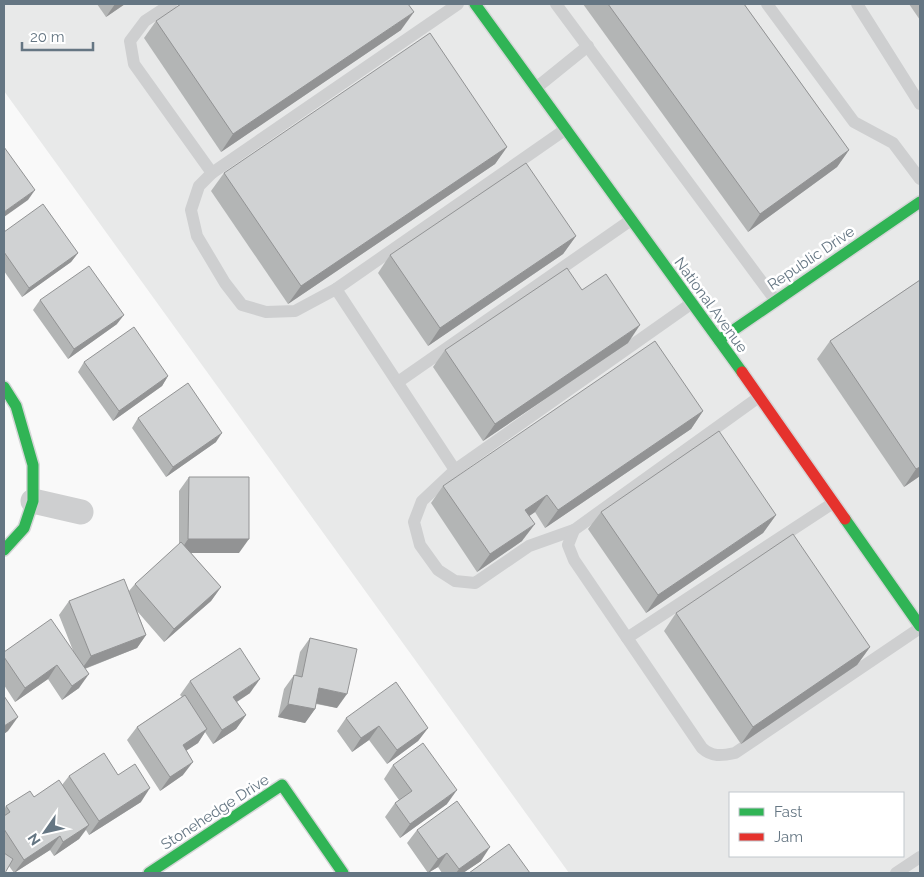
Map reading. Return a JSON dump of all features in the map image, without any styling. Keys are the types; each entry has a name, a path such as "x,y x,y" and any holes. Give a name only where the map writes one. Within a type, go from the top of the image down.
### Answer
{"street":[{"name":"National Avenue","path":"475,4 719,340 920,627"},
{"name":"Republic Drive","path":"719,340 920,202"},
{"path":"4,387 16,406 33,465 33,502 24,528 4,550"},
{"path":"33,502 81,512"},
{"name":"Stonehedge Drive","path":"149,873 282,785 343,873"}],"lane":[{"path":"171,4 145,21 130,41 134,64 212,174"},
{"path":"458,4 212,174 199,186 191,210 197,236 225,283 242,305 266,312 295,311 336,289 566,129"},
{"path":"556,4 776,301"},
{"path":"767,4 854,122 893,143 920,179"},
{"path":"857,4 920,104"},
{"path":"536,88 588,46"},
{"path":"398,382 631,220"},
{"path":"336,289 455,470"},
{"path":"692,303 455,470 422,502 414,522 420,545 438,570 455,581 476,583 529,546 574,530 758,397"},
{"path":"627,638 833,503"},
{"path":"574,530 568,545 574,560 702,748 709,754 721,756 735,753 920,627"},
{"path":"896,873 920,856"}],"shaded area":[{"path":"4,4 920,4 920,873 569,873 4,91"}],"building":[{"path":"181,4 408,4 414,12 233,134 156,21"},
{"path":"608,4 744,4 849,150 760,214"},
{"path":"430,33 507,147 301,286 224,173"},
{"path":"4,147 35,190 4,212"},
{"path":"526,163 576,236 440,328 390,255"},
{"path":"43,204 78,253 29,288 4,252 4,232"},
{"path":"89,266 124,315 74,349 40,300"},
{"path":"567,268 582,290 606,274 640,325 495,424 445,350"},
{"path":"920,280 920,467 916,469 830,341"},
{"path":"134,327 168,376 119,411 84,362"},
{"path":"655,341 703,411 558,510 547,495 525,510 535,524 490,554 443,486"},
{"path":"188,383 222,433 173,467 138,418"},
{"path":"719,431 776,515 658,595 601,512"},
{"path":"189,477 249,477 249,539 188,539"},
{"path":"793,534 870,647 753,727 676,613"},
{"path":"181,542 221,587 174,629 135,584"},
{"path":"124,579 146,635 91,656 69,601"},
{"path":"51,619 89,674 72,686 57,665 25,688 4,657 4,652"},
{"path":"310,638 357,649 347,694 319,688 315,709 288,704 294,675 302,677"},
{"path":"240,648 260,679 233,697 246,715 222,730 190,681"},
{"path":"396,682 428,728 397,750 379,726 361,738 346,718"},
{"path":"185,695 207,729 183,745 193,762 170,777 137,727"},
{"path":"4,696 18,717 4,726"},
{"path":"423,743 457,790 410,824 395,803 412,791 393,765"},
{"path":"104,753 118,775 135,764 150,788 99,821 69,776"},
{"path":"59,780 89,825 63,842 60,836 24,860 4,829 4,816 10,812 6,806 30,791 34,797"},
{"path":"457,801 490,847 459,869 447,853 438,859 417,830"},
{"path":"509,844 530,873 469,873"},
{"path":"4,853 13,859 5,873 4,873"}],"traffic: fast":[{"path":"475,4 742,372"},
{"path":"719,340 920,202"},
{"path":"4,387 16,406 33,465 33,501 24,528 4,550"},
{"path":"845,519 920,626"},
{"path":"149,873 282,785 343,873"}],"traffic: jam":[{"path":"742,372 845,519"}]}
